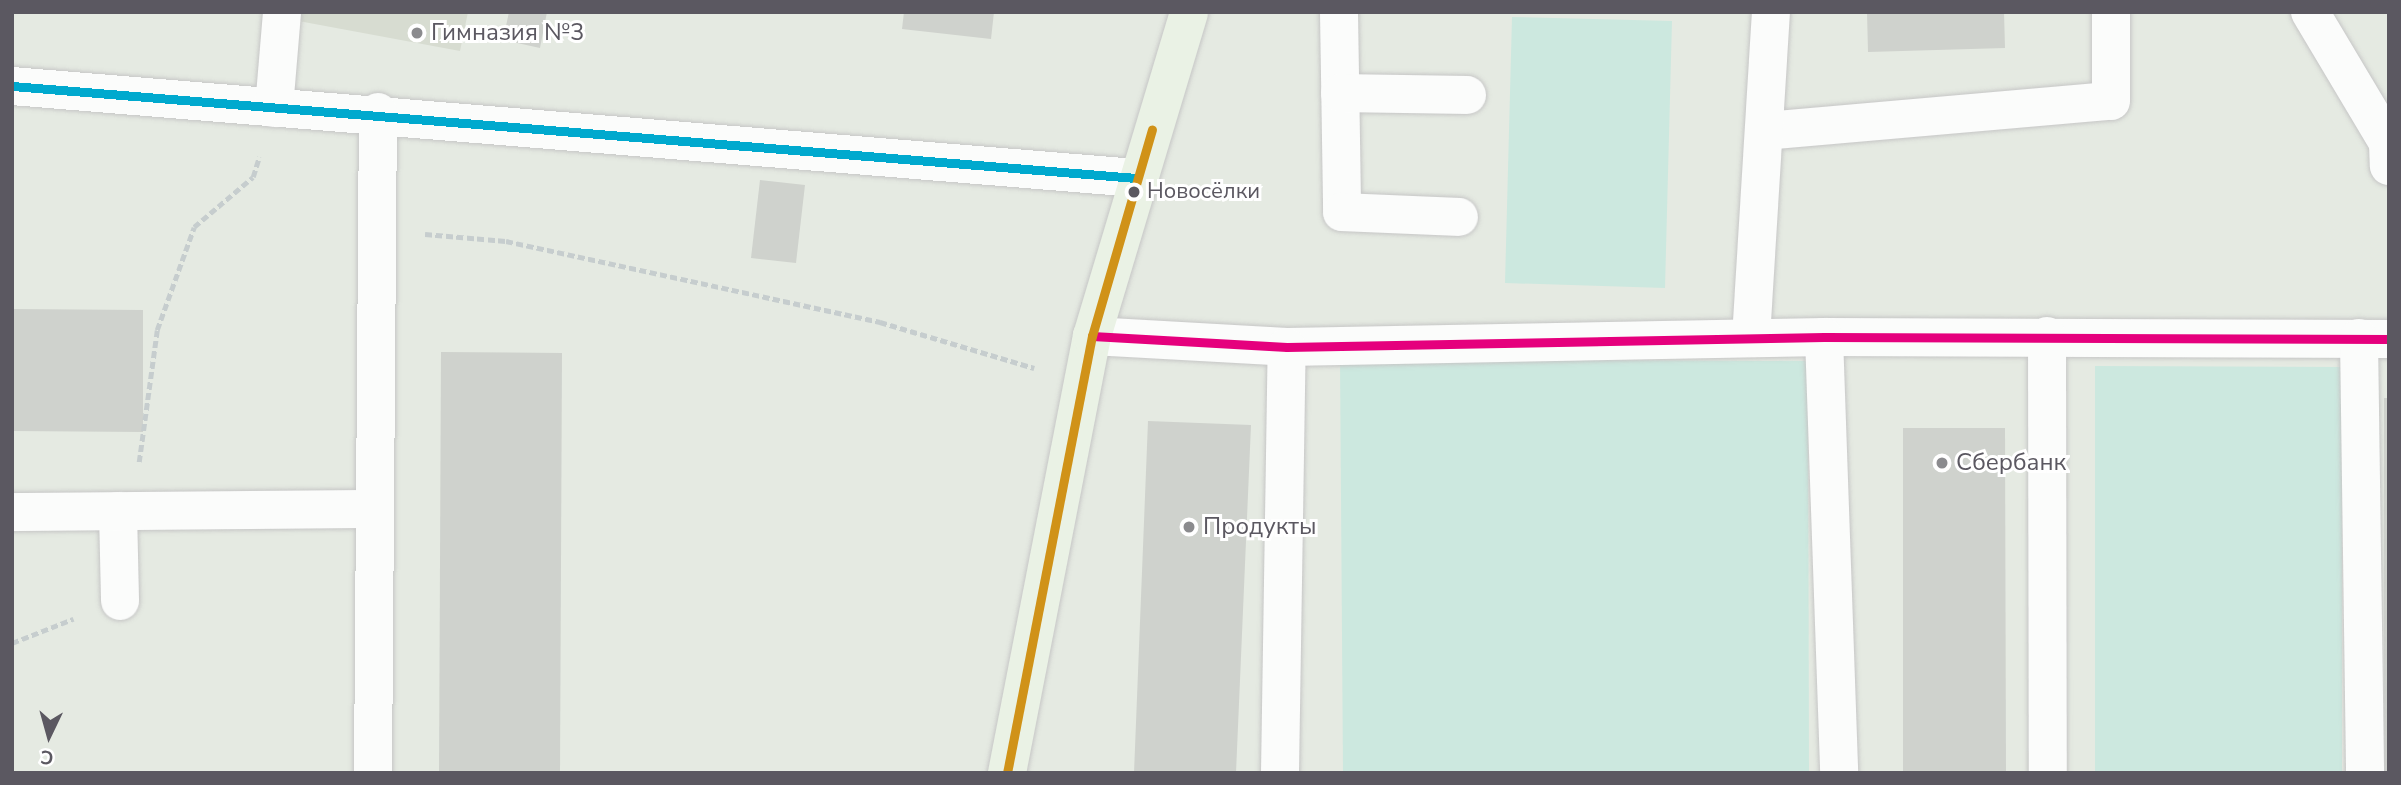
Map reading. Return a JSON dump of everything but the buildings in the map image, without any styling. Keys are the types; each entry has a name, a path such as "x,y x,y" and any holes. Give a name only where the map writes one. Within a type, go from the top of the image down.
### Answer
{"main road":[{"path":"1007,773 1092,336 1137,178 1189,12"}],"street":[{"path":"274,108 282,12"},
{"path":"1339,12 1342,212 1459,217"},
{"path":"1751,338 1771,12"},
{"path":"1765,131 2111,101 2111,12"},
{"path":"2310,12 2388,143 2389,166"},
{"path":"12,86 274,108 378,113 1137,178"},
{"path":"1340,93 1467,95"},
{"path":"373,773 378,113"},
{"path":"1092,336 1287,347 1824,337 2374,338 2365,773"},
{"path":"2047,336 2048,773"},
{"path":"1824,337 1839,773"},
{"path":"1280,773 1287,347"},
{"path":"12,512 374,509"},
{"path":"118,511 120,601"}],"path":[{"path":"118,511 142,455 157,330 194,227 253,177 274,108"},
{"path":"377,230 532,247 880,323 1082,383"},
{"path":"12,643 120,601"}],"shaded area":[{"name":"Гимназия №3","path":"250,12 468,12 460,51"},
{"path":"1512,17 1672,21 1665,288 1505,283"},
{"path":"1340,359 1808,361 1809,773 1343,773"},
{"path":"2095,366 2342,367 2342,773 2095,773"}],"transit line":[{"path":"12,86 1137,178"},
{"path":"1007,773 1092,336 1152,130"},
{"path":"1092,336 1287,347 1824,337 2389,339"}],"place":[{"name":"Гимназия №3","path":"417,33"},
{"name":"Новосёлки","path":"1134,192"},
{"name":"Сбербанк","path":"1942,463"},
{"name":"Продукты","path":"1189,527"}]}
